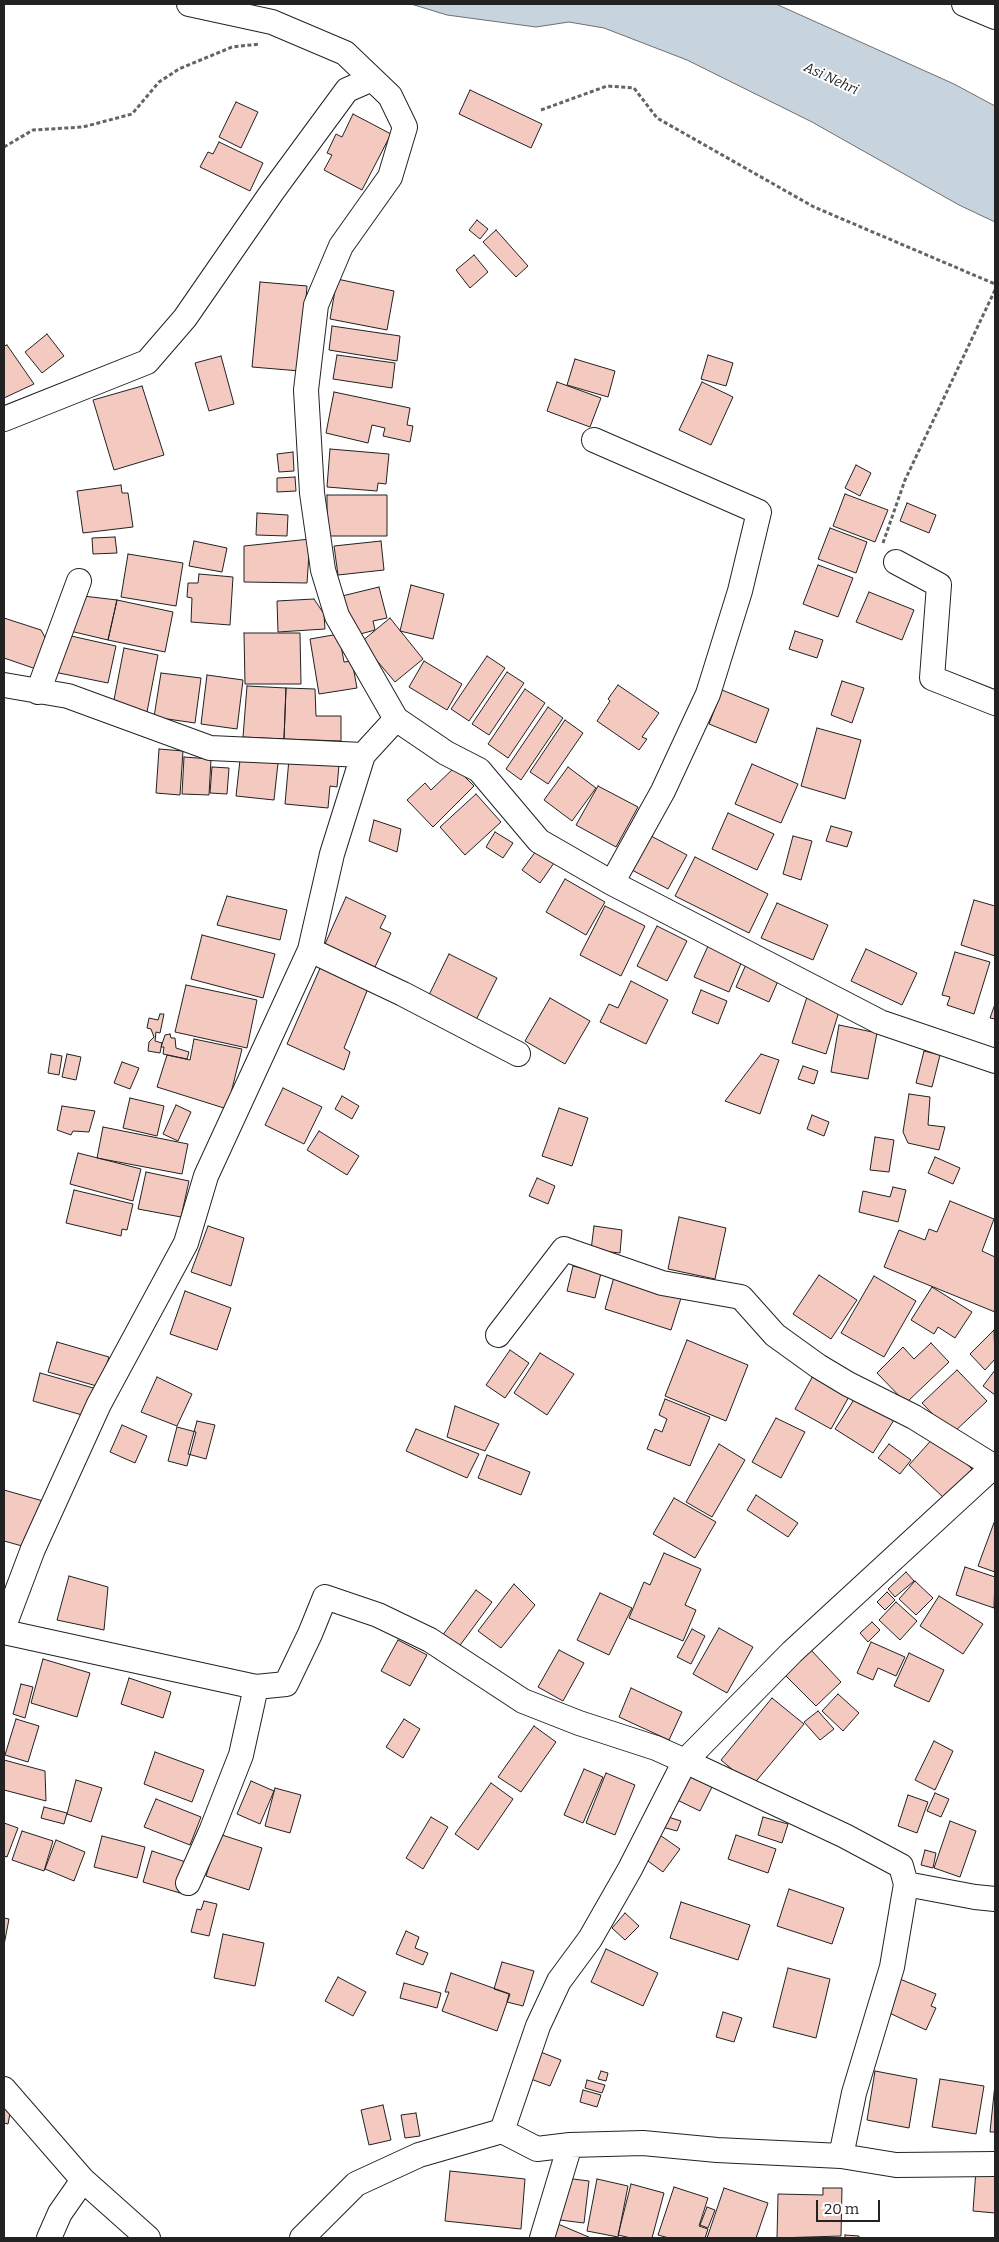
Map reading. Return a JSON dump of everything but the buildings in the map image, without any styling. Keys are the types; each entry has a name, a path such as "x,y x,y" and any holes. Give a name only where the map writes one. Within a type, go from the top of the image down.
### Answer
{"street":[{"path":"189,4 272,22 345,53 390,96 405,127 390,177 342,246 316,305 306,390 312,494 323,570 337,616 396,719 446,753 479,770 539,841 612,883 880,1022 995,1061"},
{"path":"964,4 995,17"},
{"path":"4,420 147,362 185,318 272,192 347,90 372,79"},
{"path":"594,440 759,512 740,591 708,694 663,791 612,883"},
{"path":"896,562 939,585 932,678 995,703"},
{"path":"38,692 78,581"},
{"path":"5,691 38,692 68,696 210,748 363,755"},
{"path":"4,1626 33,1549 99,1404 186,1243 206,1176 310,950 332,854 363,755 396,719"},
{"path":"310,950 403,994 518,1054"},
{"path":"498,1335 564,1249 662,1283 741,1297 775,1335 818,1366 848,1384 914,1416 994,1466 792,1652 685,1761 630,1869 595,1930 559,1981 538,2026 502,2130"},
{"path":"4,1632 256,1687 286,1684 325,1597 378,1614 430,1640 523,1701 579,1724 656,1748 845,1836 901,1866 906,1884 892,1967 854,2093 841,2156"},
{"path":"188,1883 212,1829 241,1755 256,1687"},
{"path":"906,1884 995,1899"},
{"path":"4,2089 83,2180 148,2238"},
{"path":"302,2238 356,2184 419,2155 502,2130 537,2149 570,2144 643,2143 717,2150 841,2156 896,2165 995,2164"},
{"path":"542,2238 570,2144"},
{"path":"49,2238 60,2213 83,2180"}],"path":[{"path":"4,148 33,130 83,127 132,114 160,82 179,69 232,47 269,43"},
{"path":"540,110 606,86 634,88 658,118 814,207 995,284"},
{"path":"896,562 879,555 905,480 995,290"}],"water":[{"name":"Asi Nehri","path":"411,4 776,4 954,84 995,106 995,222 959,205 812,122 687,60 604,28 569,22 536,27 447,15"}]}
